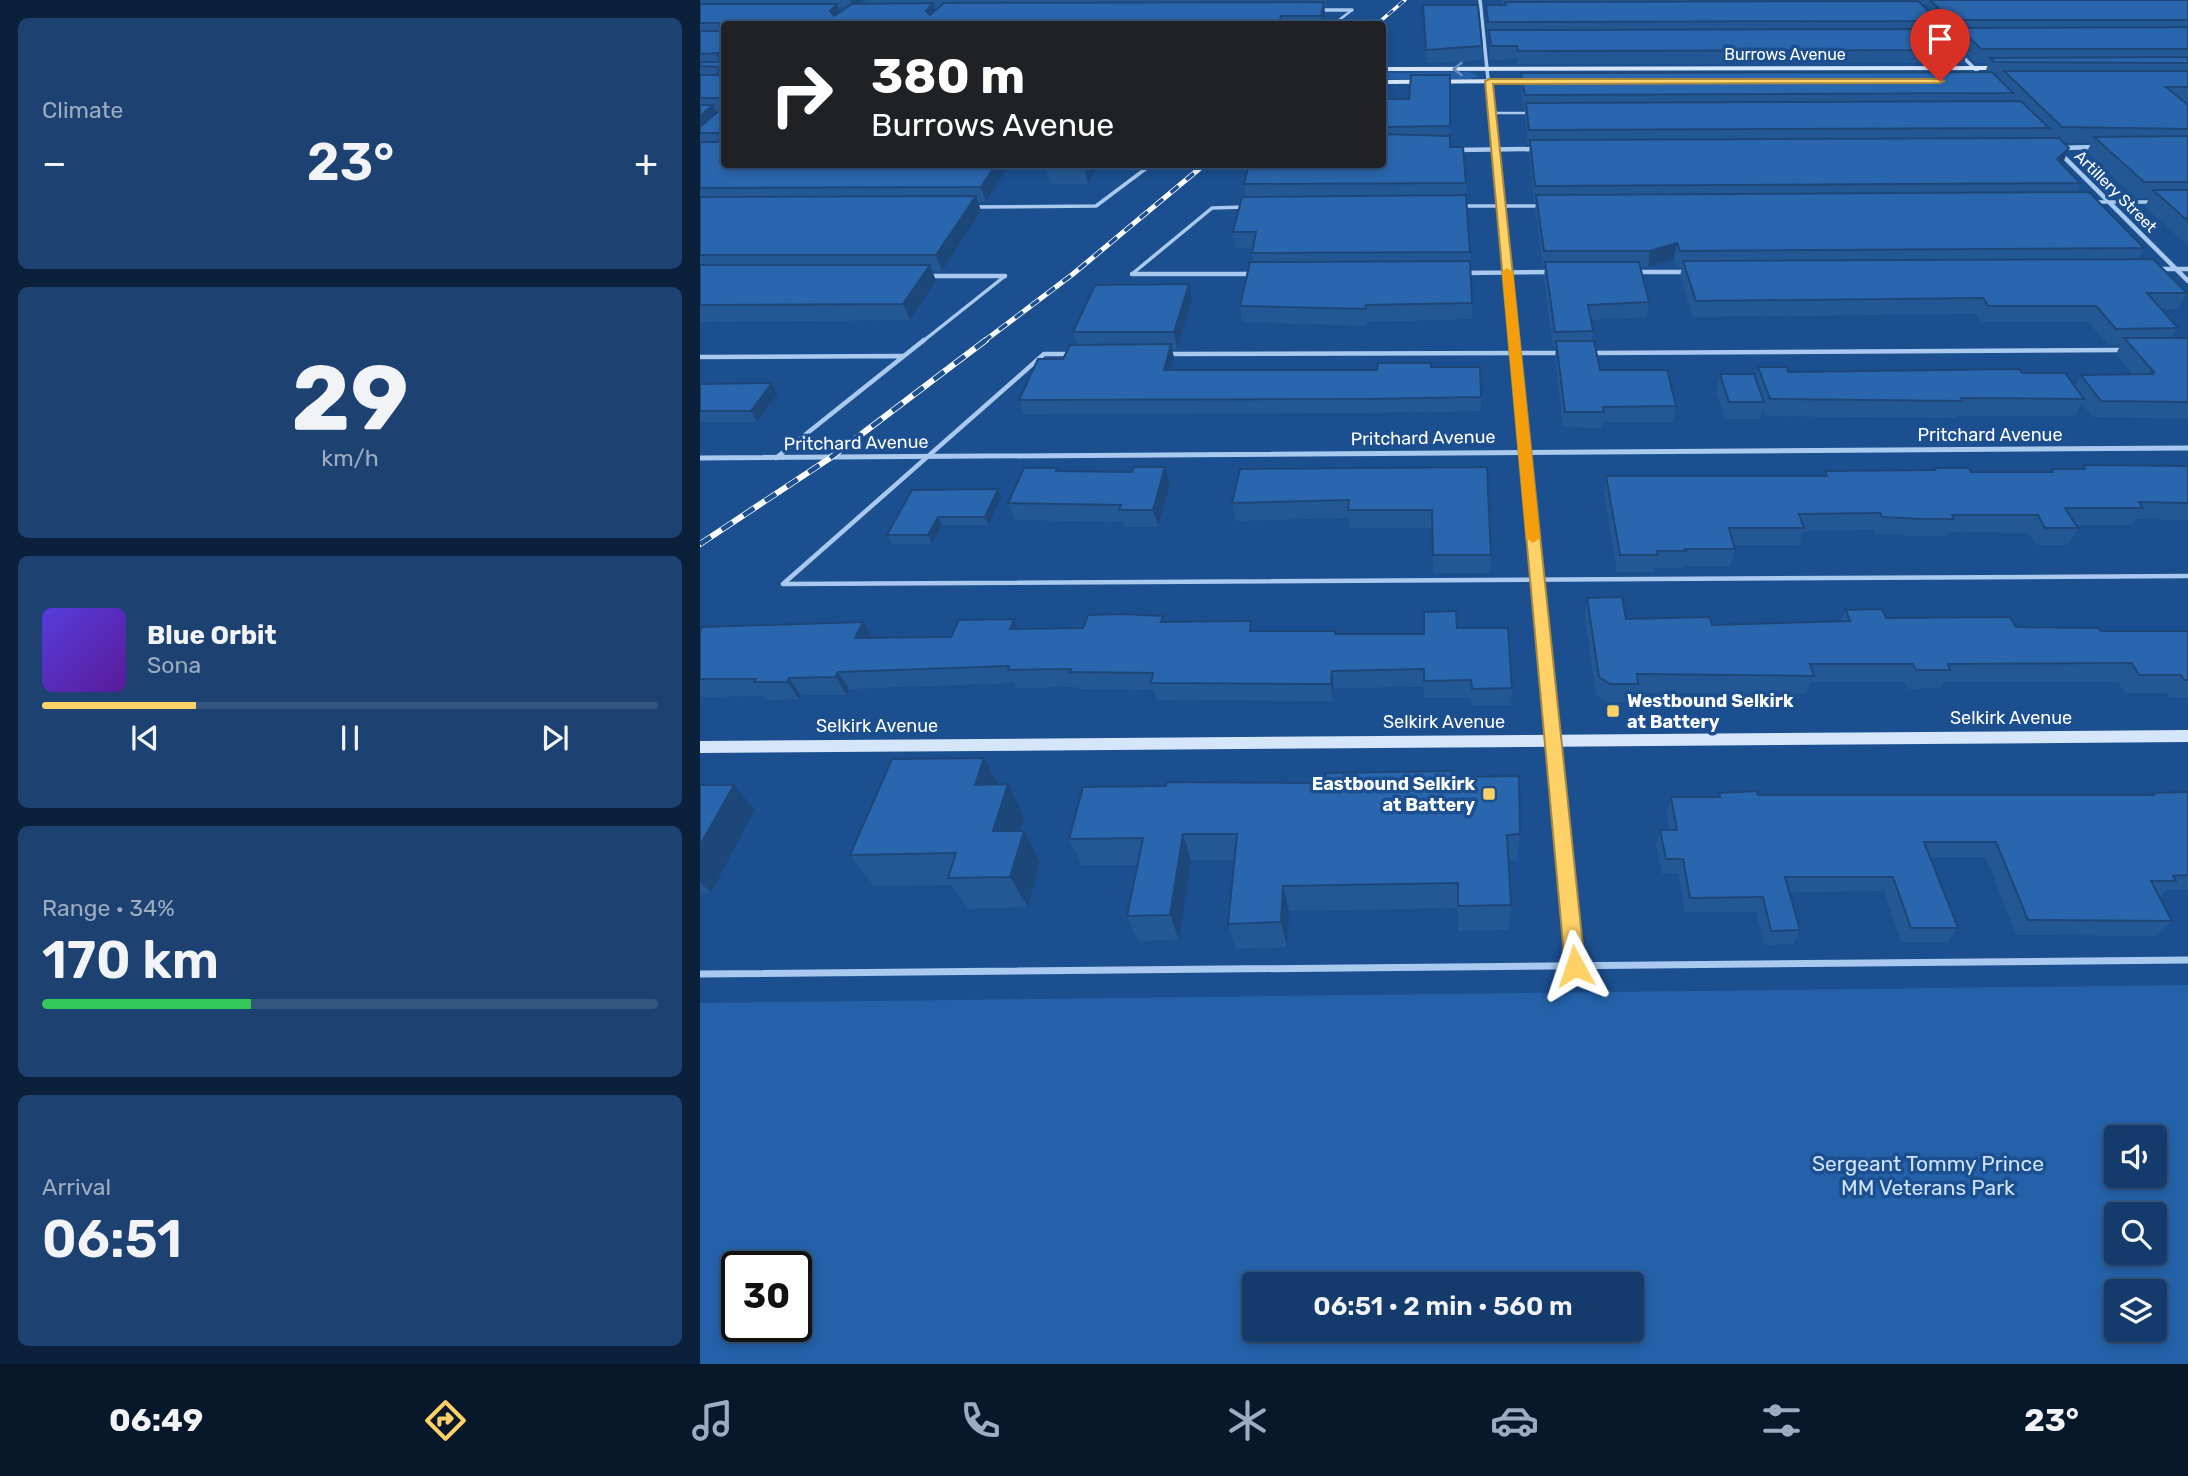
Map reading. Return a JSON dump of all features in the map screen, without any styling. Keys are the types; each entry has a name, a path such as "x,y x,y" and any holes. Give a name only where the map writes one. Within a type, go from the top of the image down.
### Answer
{"street":[{"path":"1480,0 1555,740 1575,966"},
{"path":"1309,10 1352,10"},
{"path":"1481,10 1491,10"},
{"path":"1952,46 1986,81"},
{"name":"Burrows Avenue","path":"1386,69 2011,68"},
{"path":"1386,82 1552,81"},
{"path":"1976,81 1998,81"},
{"name":"Artillery Street","path":"2107,148 2055,148 2188,281"},
{"path":"1445,150 1548,149"},
{"path":"2148,269 2188,269"},
{"path":"1454,273 1552,272"},
{"path":"1621,272 1690,272"},
{"path":"1132,274 1258,274"},
{"path":"922,276 1005,276"},
{"name":"Pritchard Avenue","path":"700,458 2188,448"},
{"name":"Selkirk Avenue","path":"700,747 2188,736"}],"lane":[{"path":"1338,21 1352,10"},
{"path":"1483,39 1494,38"},
{"path":"1492,113 1543,113"},
{"path":"973,207 1096,206 1147,168"},
{"path":"2083,202 2162,202"},
{"path":"1459,206 1542,206"},
{"path":"1132,274 1212,208 1253,207"},
{"path":"776,458 1005,276"},
{"path":"1591,353 2132,350"},
{"path":"1168,354 1563,353"},
{"path":"1085,354 1044,354 783,584 2188,576"},
{"path":"700,357 904,356"},
{"path":"700,974 2188,960"}],"green space":[{"path":"1469,72 1479,76 1470,79 1386,79 1386,73"},
{"name":"Sergeant Tommy Prince MM Veterans Park","path":"2188,985 2188,1364 700,1364 700,1003"}],"building":[{"path":"1930,0 2188,0 2188,20 1951,20"},
{"path":"1918,1 1939,21 1488,22 1486,5 1506,5 1505,2"},
{"path":"1324,2 1321,16 1281,16 1280,21 721,21 721,26 719,23 700,23 700,4 837,4 830,11 834,16 852,4 933,3 926,11 930,15 944,3"},
{"path":"1423,5 1478,5 1482,46 1426,50"},
{"path":"2188,27 2188,49 1981,49 1959,28"},
{"path":"721,28 721,136 718,133 700,133 700,127 720,110 720,98 700,98 700,75 718,75 720,67 700,66 700,62 720,60 718,53 700,54 700,31 719,31"},
{"path":"1947,29 1968,50 1518,51 1517,46 1491,46 1489,30"},
{"path":"2188,57 2188,63 1995,62 1990,58"},
{"path":"2004,71 2188,71 2188,87 2166,87 2188,105 2188,129 2062,127"},
{"path":"1992,72 2013,93 1525,95 1521,73"},
{"path":"1411,75 1450,75 1450,126 1386,127 1386,99 1409,99"},
{"path":"2021,101 2049,128 1529,130 1526,103"},
{"path":"700,105 713,105 700,116"},
{"path":"1386,134 1450,136 1450,147 1463,147 1466,183 1244,184 1248,168 1386,168"},
{"path":"2188,136 2188,182 2144,182 2094,137"},
{"path":"721,138 721,168 993,168 981,187 700,188 700,142 717,142"},
{"path":"2059,138 2069,148 2057,159 2080,183 1535,186 1530,140"},
{"path":"1047,168 1085,168 1085,169"},
{"path":"2153,190 2188,190 2188,221"},
{"path":"2089,192 2144,248 1680,251 1677,243 1650,251 1544,251 1536,195"},
{"path":"1466,195 1470,252 1252,253 1256,232 1233,232 1242,197"},
{"path":"976,196 936,255 700,255 700,197"},
{"path":"2153,259 2187,293 2147,293 2178,328 2116,329 2096,306 1988,306 1983,298 1696,301 1683,261"},
{"path":"1470,261 1472,303 1366,305 1365,309 1240,306 1250,262"},
{"path":"1545,262 1639,262 1649,302 1588,305 1593,331 1555,332"},
{"path":"700,265 930,265 903,304 700,305"},
{"path":"1189,284 1174,332 1073,332 1095,285"},
{"path":"2124,338 2188,339 2188,402 2101,401 2081,375 2154,372"},
{"path":"1556,341 1594,341 1600,370 1667,370 1676,406 1603,407 1604,412 1565,412"},
{"path":"1171,344 1164,370 1377,370 1378,363 1480,367 1481,397 1019,400 1038,359 1063,359 1070,345"},
{"path":"1758,367 1787,367 1788,372 2019,369 2022,373 2065,373 2084,399 1770,399"},
{"path":"1720,374 1754,374 1764,402 1729,402"},
{"path":"772,383 751,411 700,411 700,384"},
{"path":"2083,465 2188,466 2188,503 2139,502 2143,508 2065,508 2078,528 2045,528 2038,515 1952,515 1954,519 1921,519 1882,517 1880,513 1799,514 1804,528 1729,528 1735,549 1685,549 1686,551 1657,551 1658,555 1620,555 1606,476 1827,476 1825,471 1935,470 1933,468 1969,468 1971,472 2053,472 2051,469 2085,469"},
{"path":"1134,467 1165,467 1153,510 1119,510 1121,505 1008,503 1024,468 1132,472"},
{"path":"1487,467 1491,555 1433,555 1432,510 1348,510 1349,500 1232,503 1240,469"},
{"path":"998,489 985,517 938,517 928,535 887,535 912,490"},
{"path":"1622,597 1626,619 1710,617 1712,625 1850,621 1846,610 1882,609 1886,618 2010,617 2016,627 2188,631 2188,680 2184,680 2181,675 2139,675 2132,663 1948,664 1950,670 1916,670 1913,664 1810,664 1814,676 1637,674 1638,684 1610,684 1599,677 1587,598"},
{"path":"1456,611 1457,628 1508,628 1512,688 1472,689 1471,680 1424,681 1424,669 1332,671 1331,684 1151,683 1153,673 1070,672 1071,669 1008,670 1009,666 838,672 835,677 789,678 787,682 700,679 702,627 863,622 855,638 951,637 959,620 1014,619 1010,629 1083,628 1088,615 1123,614 1163,616 1161,622 1251,621 1250,631 1424,634 1424,612"},
{"path":"984,758 975,785 1008,784 993,831 1024,831 1010,877 948,878 956,853 850,855 892,759"},
{"path":"1452,771 1452,777 1519,776 1520,834 1507,835 1511,905 1458,906 1458,883 1283,886 1281,922 1228,924 1237,834 1183,834 1170,915 1127,916 1143,838 1069,839 1083,787 1166,786 1167,782 1325,783 1326,773"},
{"path":"700,785 734,785 700,845"},
{"path":"1757,791 1758,795 2154,795 2152,793 2188,792 2188,875 2173,876 2176,881 2151,881 2172,921 2028,920 1996,842 1924,842 1958,928 1911,928 1893,877 1785,877 1800,930 1771,931 1763,897 1690,898 1683,859 1666,859 1660,830 1677,830 1671,797 1720,797 1719,793"}],"railway":[{"path":"1380,21 1405,0"},
{"path":"983,342 1073,274 1200,168"},
{"path":"700,544 830,458 986,340"}],"slow traffic":[{"path":"1507,272 1533,538"}],"place":[{"name":"Westbound Selkirk at Battery","path":"1613,711"},
{"name":"Eastbound Selkirk at Battery","path":"1489,794"}],"route":[{"path":"1575,966 1489,81 1940,81"}]}
